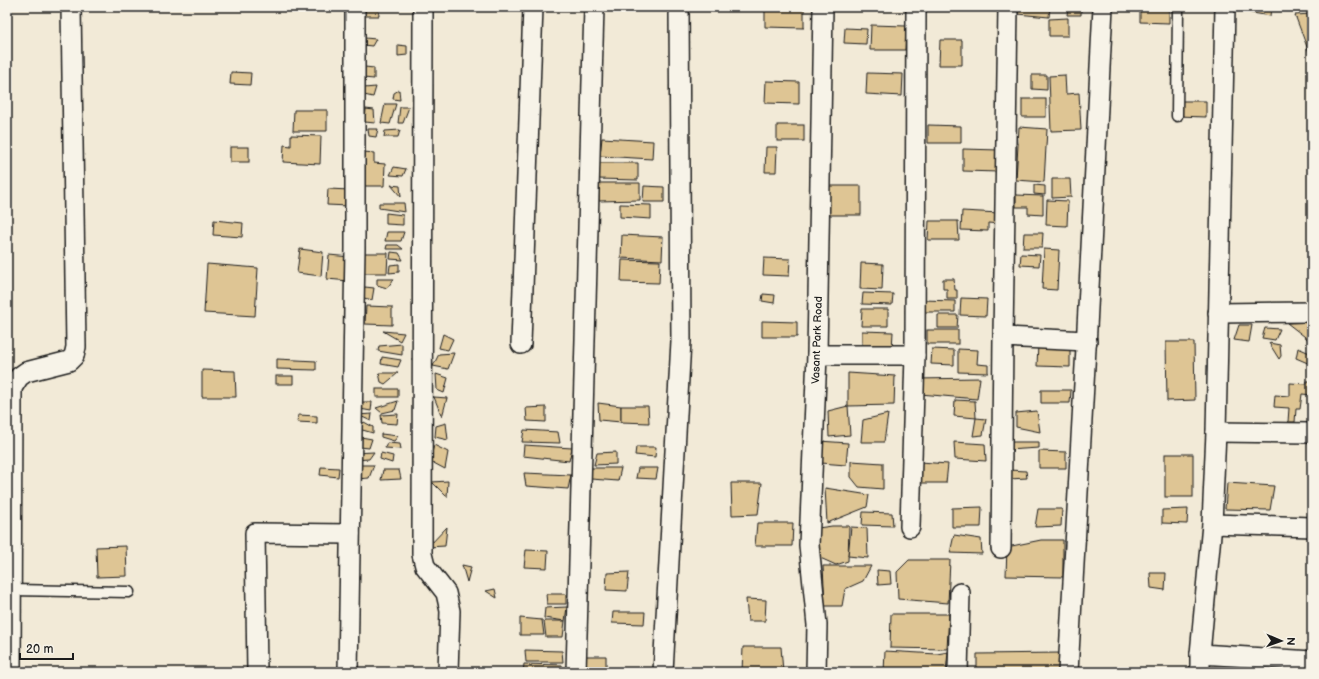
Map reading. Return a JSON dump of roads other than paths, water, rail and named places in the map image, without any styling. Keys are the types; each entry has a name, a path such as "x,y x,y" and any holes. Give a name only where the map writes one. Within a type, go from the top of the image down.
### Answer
{"street":[{"path":"11,672 12,388 19,377 26,372 68,361 74,356 76,347 71,7"},
{"path":"348,672 355,248 355,7"},
{"path":"423,7 422,554 425,566 446,593 450,611 448,672"},
{"path":"521,344 533,7"},
{"path":"576,672 594,7"},
{"path":"663,672 681,340 679,7"},
{"name":"Vasant Park Road","path":"816,672 817,625 809,545 818,355 823,7"},
{"path":"910,526 915,355 916,7"},
{"path":"1002,548 1003,337 1008,7"},
{"path":"1068,672 1087,341 1103,7"},
{"path":"1225,7 1216,432 1212,524 1200,663 1312,661"},
{"path":"1218,313 1312,312"},
{"path":"1003,337 1087,341"},
{"path":"818,355 915,355"},
{"path":"1216,432 1312,433"},
{"path":"1212,524 1312,527"},
{"path":"257,672 255,533 350,534"},
{"path":"958,672 960,593"}],"lane":[{"path":"1177,116 1178,7"},
{"path":"12,590 129,592"}]}
